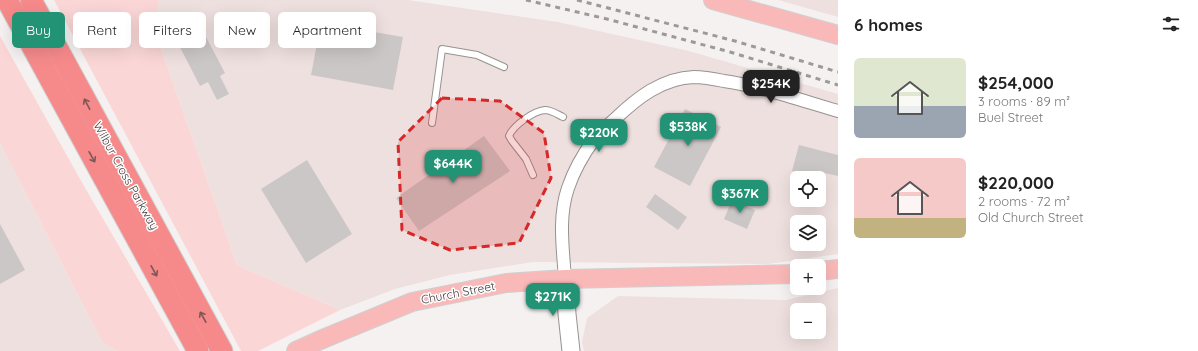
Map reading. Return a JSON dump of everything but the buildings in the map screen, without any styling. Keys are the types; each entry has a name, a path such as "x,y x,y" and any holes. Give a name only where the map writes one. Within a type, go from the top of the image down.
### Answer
{"highway":[{"path":"0,0 42,64"},
{"name":"Wilbur Cross Parkway","path":"7,0 198,351"},
{"name":"Wilbur Cross Parkway","path":"31,0 222,351"}],"main road":[{"path":"713,0 838,36"},
{"path":"826,270 838,269"},
{"name":"Church Street","path":"296,351 412,302 506,284 564,279 790,274"}],"street":[{"path":"571,351 564,279 562,235 565,202 573,174 582,157 596,136 619,114 653,89 667,82 693,77 745,84 838,111"}],"lane":[{"path":"432,123 442,49 477,55 504,67"},
{"path":"533,175 526,159 512,142 510,136 511,131 533,114 544,110 550,110 563,117"}],"highlighted area":[{"path":"442,98 500,101 544,133 551,178 519,243 450,250 402,230 398,142"}],"shaded area":[{"path":"54,0 159,0 157,12 139,12 139,48 161,48 237,265 340,310 258,351 241,351 80,48 131,48 131,12 73,12 73,36 65,21 65,12 60,12"},
{"path":"159,0 408,0 558,22 689,51 838,94 838,254 803,259 790,259 790,261 768,264 533,262 450,275 395,289 340,310 237,265 161,48 206,48 206,12 157,12"},
{"path":"778,0 838,0 838,17"},
{"path":"0,36 84,186 180,351 117,351 102,342 0,143"},
{"path":"0,143 102,342 117,351 0,351"},
{"path":"838,288 838,351 584,351 582,342 587,318 618,296 786,300 808,295 826,295 826,291"}],"railway":[{"path":"526,0 607,19 730,52 838,85"},
{"path":"577,0 735,41 838,72"}]}
